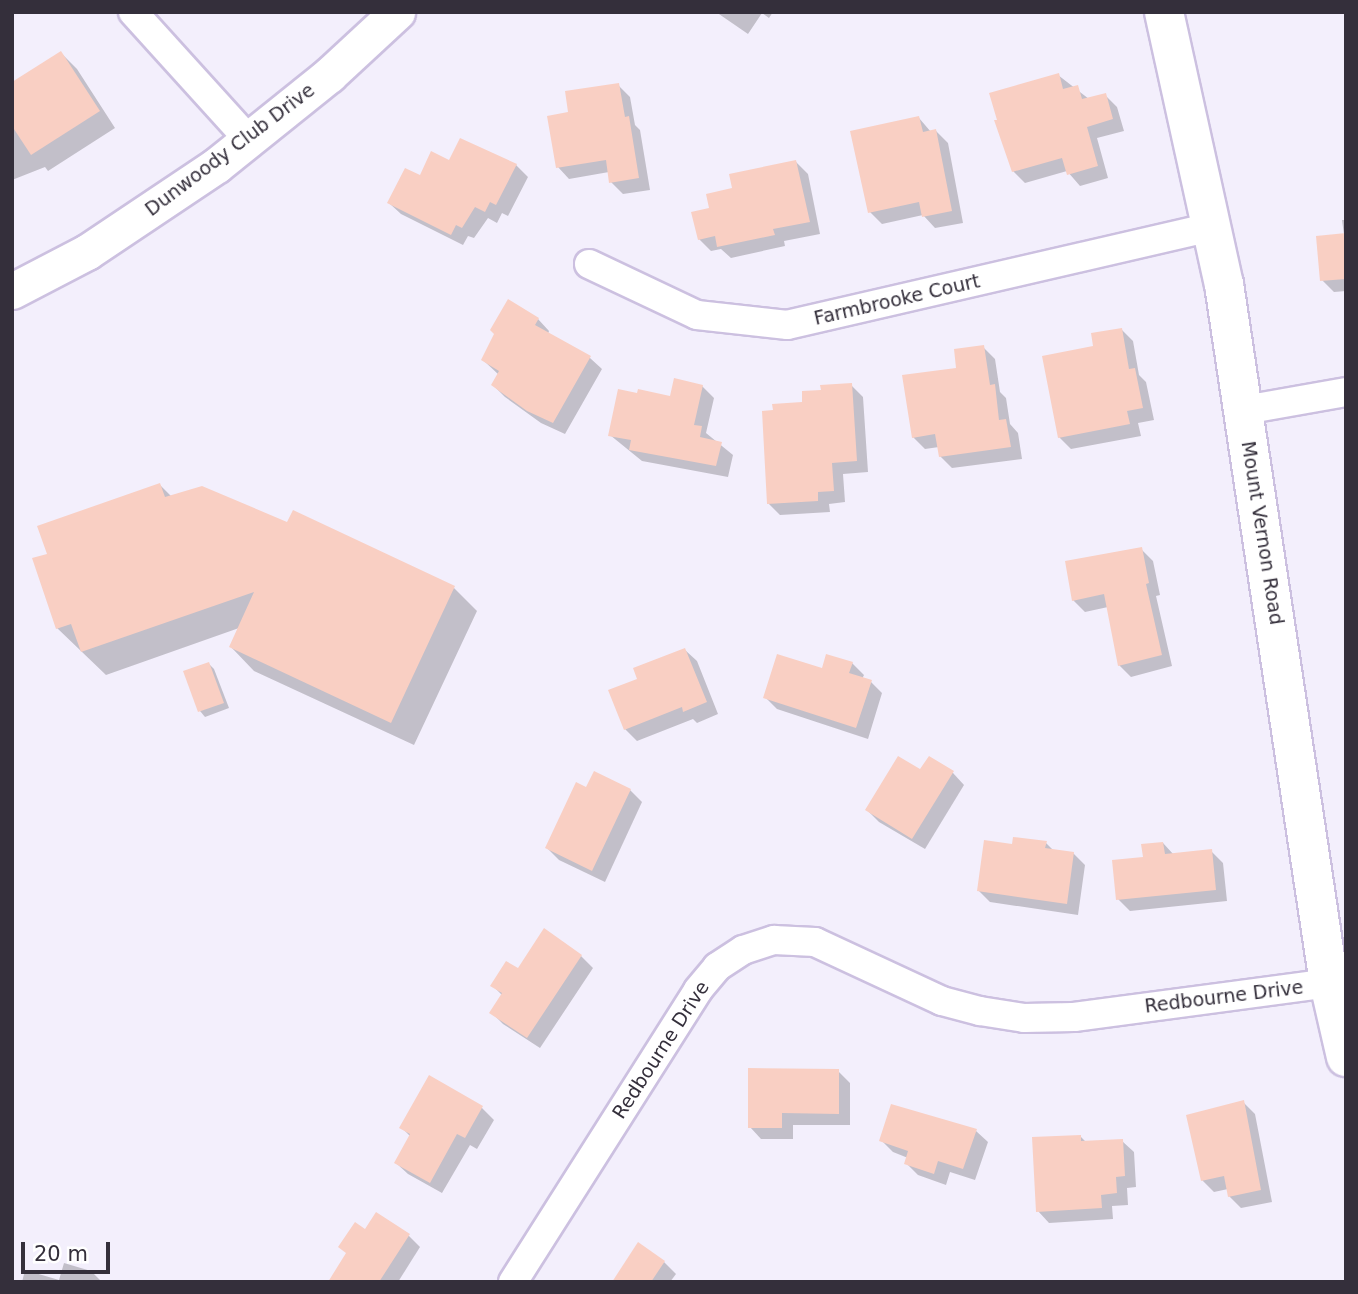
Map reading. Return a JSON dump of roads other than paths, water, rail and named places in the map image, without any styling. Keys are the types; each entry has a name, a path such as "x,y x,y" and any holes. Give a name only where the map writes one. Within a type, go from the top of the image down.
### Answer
{"main road":[{"name":"Mount Vernon Road","path":"1164,12 1224,284 1329,983 1346,1057"}],"street":[{"path":"133,12 250,140"},
{"name":"Dunwoody Club Drive","path":"12,291 87,252 250,140 329,75 397,12"},
{"name":"Farmbrooke Court","path":"589,264 697,315 787,325 1212,228"},
{"path":"1244,410 1346,391"},
{"name":"Redbourne Drive","path":"513,1282 698,990 718,967 743,950 774,940 815,942 942,1000 980,1012 1024,1018 1074,1017 1329,983"}]}
